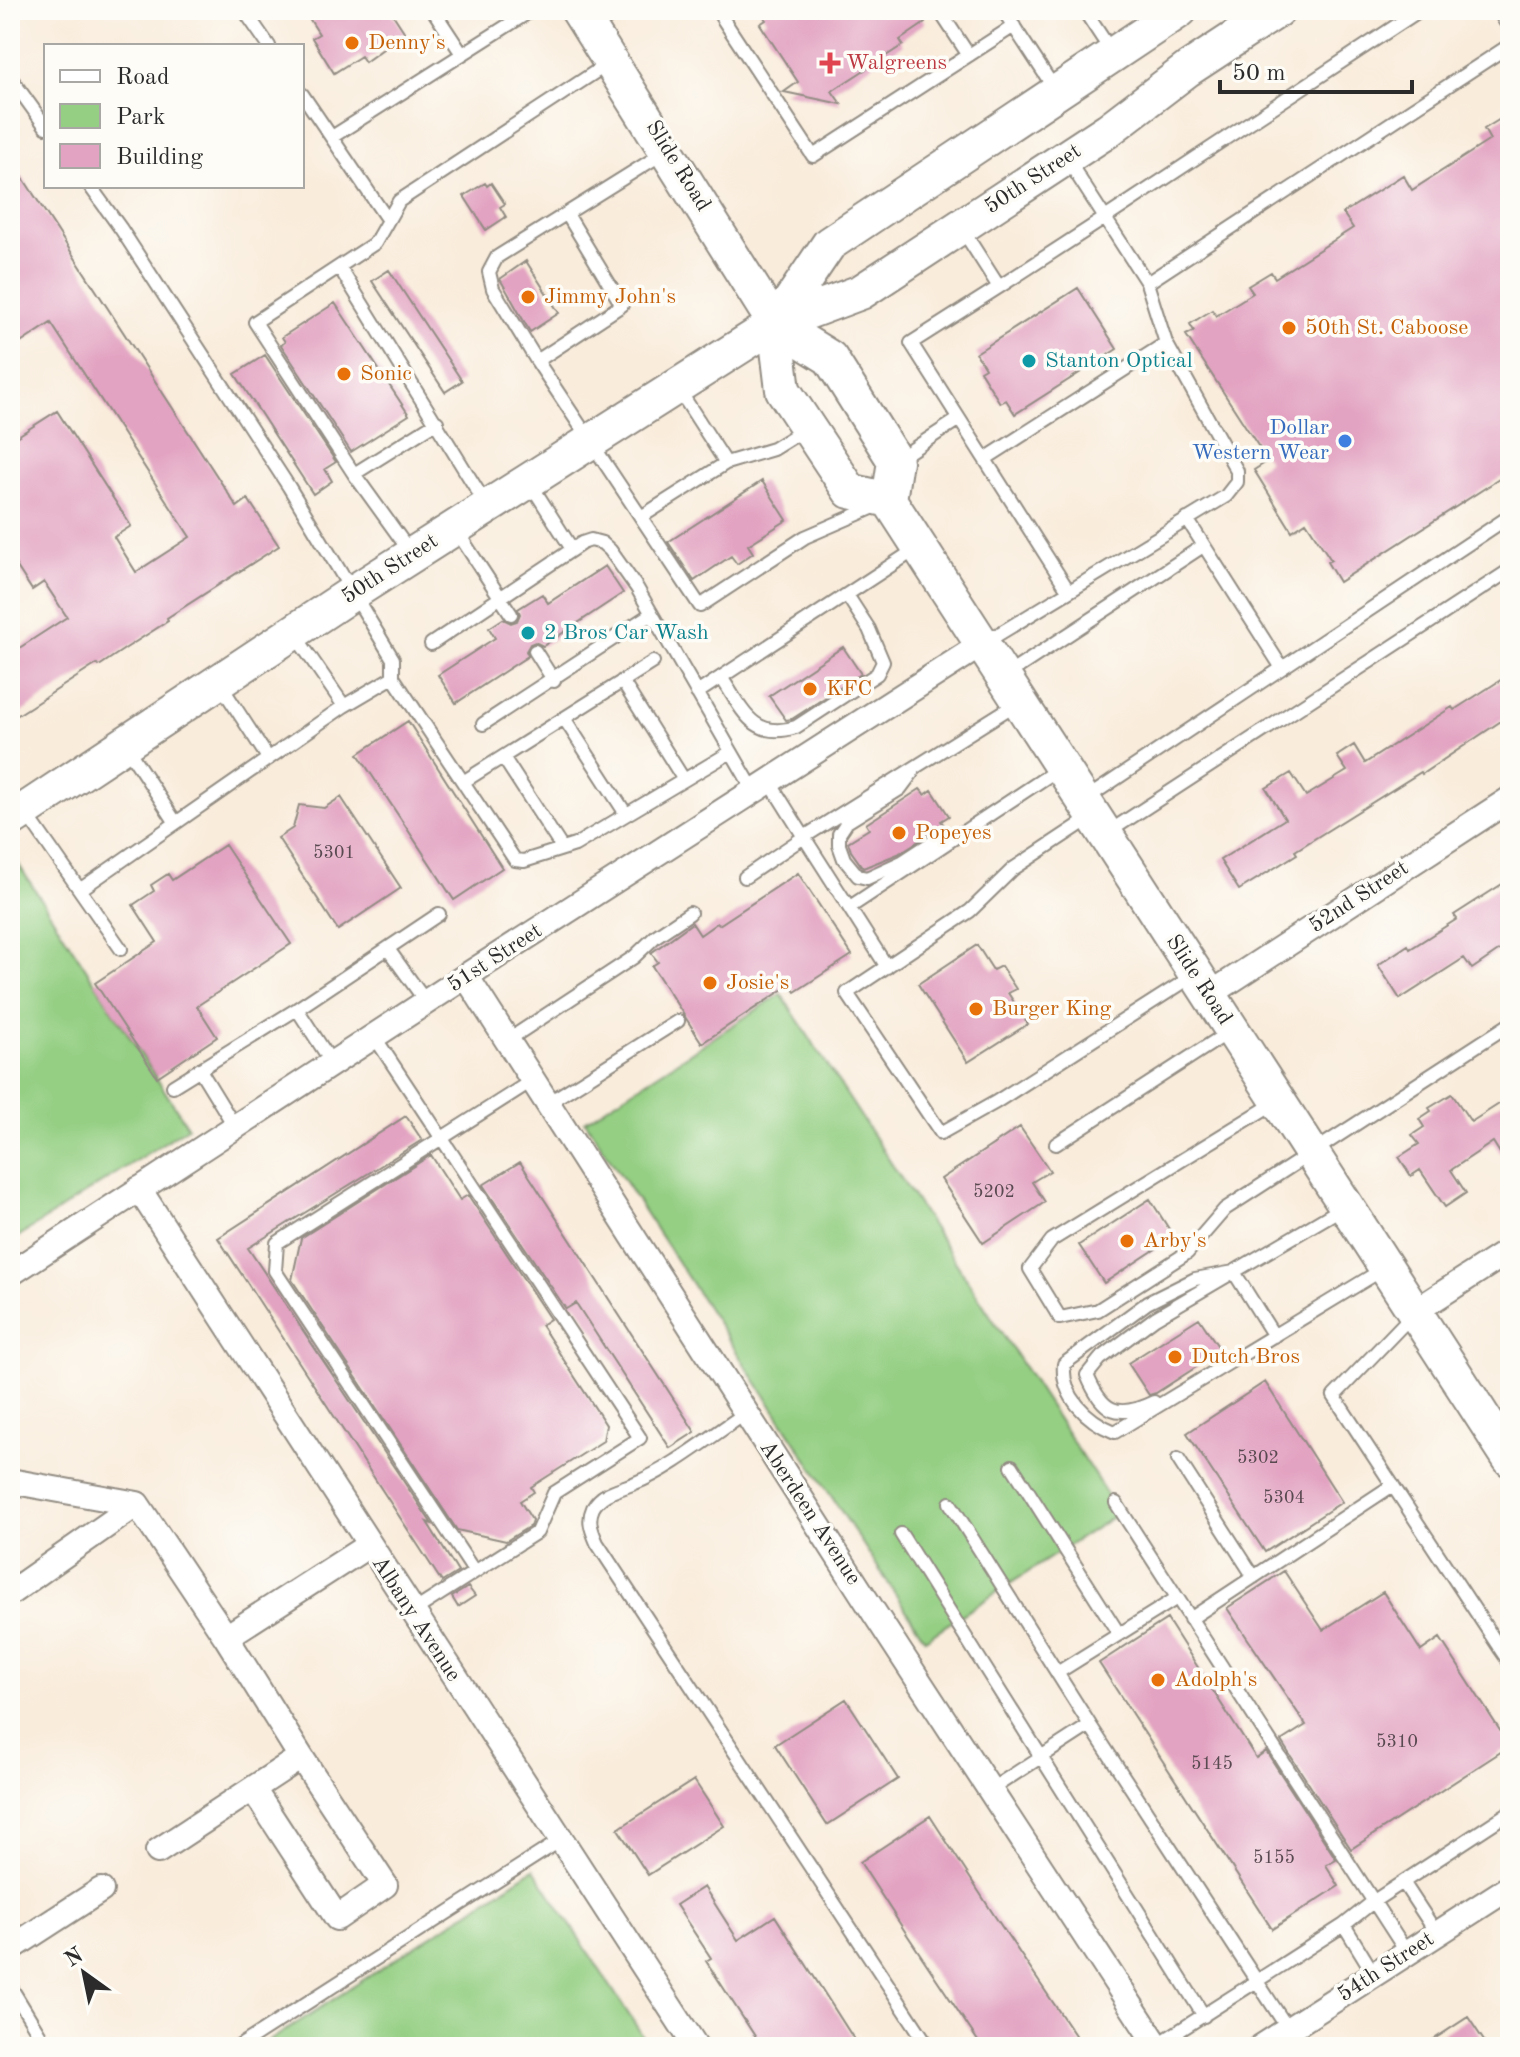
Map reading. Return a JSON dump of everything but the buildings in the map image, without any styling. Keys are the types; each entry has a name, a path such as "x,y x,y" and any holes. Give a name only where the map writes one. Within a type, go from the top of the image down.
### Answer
{"main road":[{"name":"50th Street","path":"775,324 829,244 1180,10"},
{"name":"50th Street","path":"17,816 354,592 775,324 861,292 1108,130 1188,69 1278,10"},
{"name":"Slide Road","path":"584,19 775,324 783,390 850,491 889,500 1510,1459"},
{"name":"Slide Road","path":"775,324 830,358 895,461"},
{"path":"889,500 895,461"}],"street":[{"name":"51st Street","path":"10,1274 981,645"},
{"name":"52nd Street","path":"1202,985 1510,799"},
{"name":"Aberdeen Avenue","path":"466,976 1157,2046"},
{"name":"Albany Avenue","path":"139,1189 696,2047"},
{"path":"1414,1312 1510,1250"},
{"path":"10,1481 137,1504 385,1885 337,1918 253,1789"},
{"path":"10,1593 137,1504"},
{"path":"226,1637 369,1545"},
{"path":"158,1851 301,1757"},
{"name":"54th Street","path":"1261,2047 1510,1887"},
{"path":"10,1949 101,1890"}],"lane":[{"path":"244,10 268,44"},
{"path":"433,10 462,54"},
{"path":"332,137 532,10"},
{"path":"584,19 620,10"},
{"path":"717,10 813,156 1014,26"},
{"path":"939,10 968,54"},
{"path":"1003,10 1056,92"},
{"path":"1084,10 1113,54"},
{"path":"1068,590 911,343 1420,10"},
{"path":"1498,10 1510,29"},
{"path":"1147,283 1510,45"},
{"path":"412,555 354,474 255,322 375,243 399,201 612,62"},
{"path":"10,77 44,124"},
{"path":"304,97 387,219"},
{"path":"668,150 497,257 489,272 493,289 537,361 700,606 805,537 889,500"},
{"path":"981,645 1226,496 1237,482 1237,471 1166,343 1147,283 1066,157"},
{"path":"91,188 318,534 393,659 393,677 515,860 524,861 575,845 731,752"},
{"path":"537,361 622,305 567,214"},
{"path":"960,227 999,287"},
{"path":"340,268 487,506"},
{"path":"985,459 1166,343"},
{"path":"676,386 726,463"},
{"path":"895,461 959,419"},
{"path":"354,474 437,422"},
{"path":"641,517 726,463 773,449 808,428"},
{"path":"528,480 572,549"},
{"path":"1093,817 1282,668 1510,516"},
{"path":"1187,519 1282,668"},
{"path":"455,527 511,614"},
{"path":"431,644 572,549 591,540 602,543 619,563 651,614 731,752 804,837 887,967"},
{"path":"745,877 916,767 1011,690 1203,546"},
{"path":"697,693 919,547"},
{"path":"1202,985 941,1133 847,993 970,911 1013,869 1093,817 1510,570"},
{"path":"721,677 751,721 761,729 783,731 796,727 877,674 883,662 877,644 847,595"},
{"path":"483,724 554,681 651,614"},
{"path":"293,632 344,706"},
{"path":"535,651 554,681"},
{"path":"463,782 653,662"},
{"path":"81,889 344,706 393,677"},
{"path":"622,681 684,780"},
{"path":"218,682 268,758"},
{"path":"564,718 626,814"},
{"path":"124,744 176,823"},
{"path":"503,757 562,848"},
{"path":"916,767 900,789 847,822 839,834 844,859 858,876 867,878 902,862 945,834 959,835"},
{"path":"850,907 1061,767"},
{"path":"17,816 81,889 121,949"},
{"path":"508,1040 634,957 656,936 690,913"},
{"path":"173,1086 297,1009 439,914"},
{"path":"388,949 426,1002"},
{"path":"297,1009 332,1063"},
{"path":"548,1103 678,1021"},
{"path":"1278,1101 1052,1240 1030,1269 1060,1318 1098,1310 1187,1253 1225,1209 1510,1024"},
{"path":"1056,1144 1232,1030"},
{"path":"374,1036 640,1438 554,1493 537,1532 412,1612"},
{"path":"200,1070 235,1127"},
{"path":"474,1571 275,1271 277,1243 533,1080"},
{"path":"1250,1350 1240,1348 1151,1404 1124,1412 1109,1409 1102,1403 1087,1375 1100,1359 1155,1318 1346,1206"},
{"path":"1234,1272 1195,1279 1147,1303 1064,1364 1063,1379 1076,1404 1098,1425 1115,1432 1386,1268"},
{"path":"1234,1272 1274,1336"},
{"path":"1414,1312 1334,1396 1506,1646 1510,1663"},
{"path":"746,1413 650,1476 603,1496 589,1518 591,1529 597,1543 929,2047"},
{"path":"1178,1459 1254,1577"},
{"path":"1012,1466 1119,1634"},
{"path":"1190,1619 1393,1485"},
{"path":"950,1503 1288,2029"},
{"path":"1116,1503 1407,1953"},
{"path":"901,1534 1204,2016"},
{"path":"1057,1673 1177,1598"},
{"path":"990,1790 1090,1725"},
{"path":"1157,2046 1344,1925 1374,1901 1510,1812"},
{"path":"238,2047 561,1840"},
{"path":"1403,1882 1437,1934"},
{"path":"1344,1925 1374,1974"},
{"path":"10,1986 47,2047"}],"green space":[{"path":"17,862 188,1127 10,1242 10,867"},
{"path":"781,994 1119,1513 925,1639 585,1121"},
{"path":"534,1869 650,2047 260,2047"}],"place":[{"name":"Denny's","path":"352,43"},
{"name":"Walgreens","path":"830,63"},
{"name":"Jimmy John's","path":"528,297"},
{"name":"50th St. Caboose","path":"1289,328"},
{"name":"Stanton Optical","path":"1029,361"},
{"name":"Sonic","path":"344,374"},
{"name":"Dollar Western Wear","path":"1345,441"},
{"name":"2 Bros Car Wash","path":"528,633"},
{"name":"KFC","path":"810,689"},
{"name":"Popeyes","path":"899,833"},
{"name":"Josie's","path":"710,983"},
{"name":"Burger King","path":"976,1009"},
{"name":"Arby's","path":"1127,1241"},
{"name":"Dutch Bros","path":"1175,1357"},
{"name":"Adolph's","path":"1158,1680"}]}
